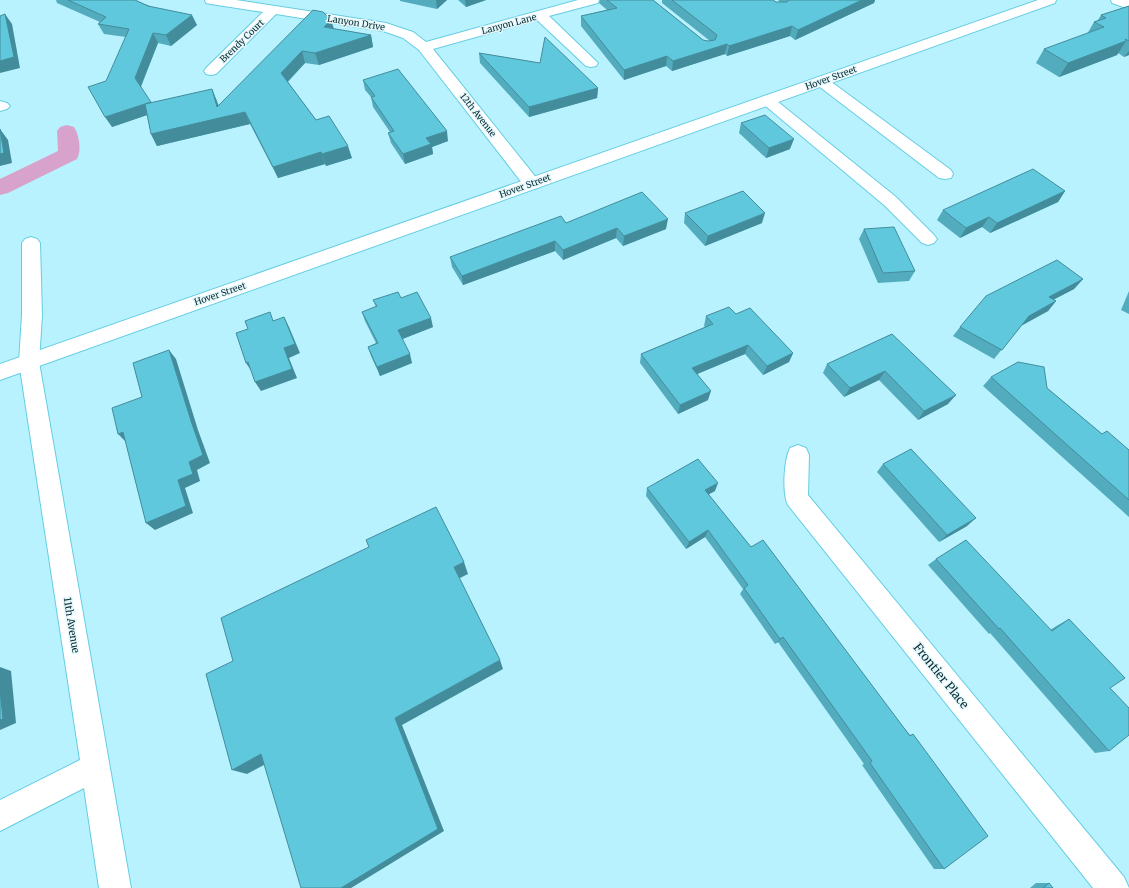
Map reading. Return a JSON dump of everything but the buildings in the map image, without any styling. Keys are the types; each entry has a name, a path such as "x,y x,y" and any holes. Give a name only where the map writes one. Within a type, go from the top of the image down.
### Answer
{"street":[{"name":"Lanyon Drive","path":"211,0 386,27 408,35 424,47"},
{"path":"550,0 560,9"},
{"name":"Lanyon Lane","path":"424,47 593,0"},
{"name":"Hover Street","path":"0,372 1050,0"},
{"path":"1117,0 1129,5"},
{"name":"Brendy Court","path":"211,71 273,10"},
{"path":"540,15 591,63"},
{"name":"12th Avenue","path":"424,47 532,184"},
{"path":"821,81 945,174"},
{"path":"767,100 890,201 928,239"},
{"name":"11th Avenue","path":"31,243 32,315 29,362 115,888"},
{"name":"Frontier Place","path":"798,455 796,498 1113,888"},
{"path":"0,816 95,767"}],"waterway":[{"path":"0,188 69,154 67,131"}]}
